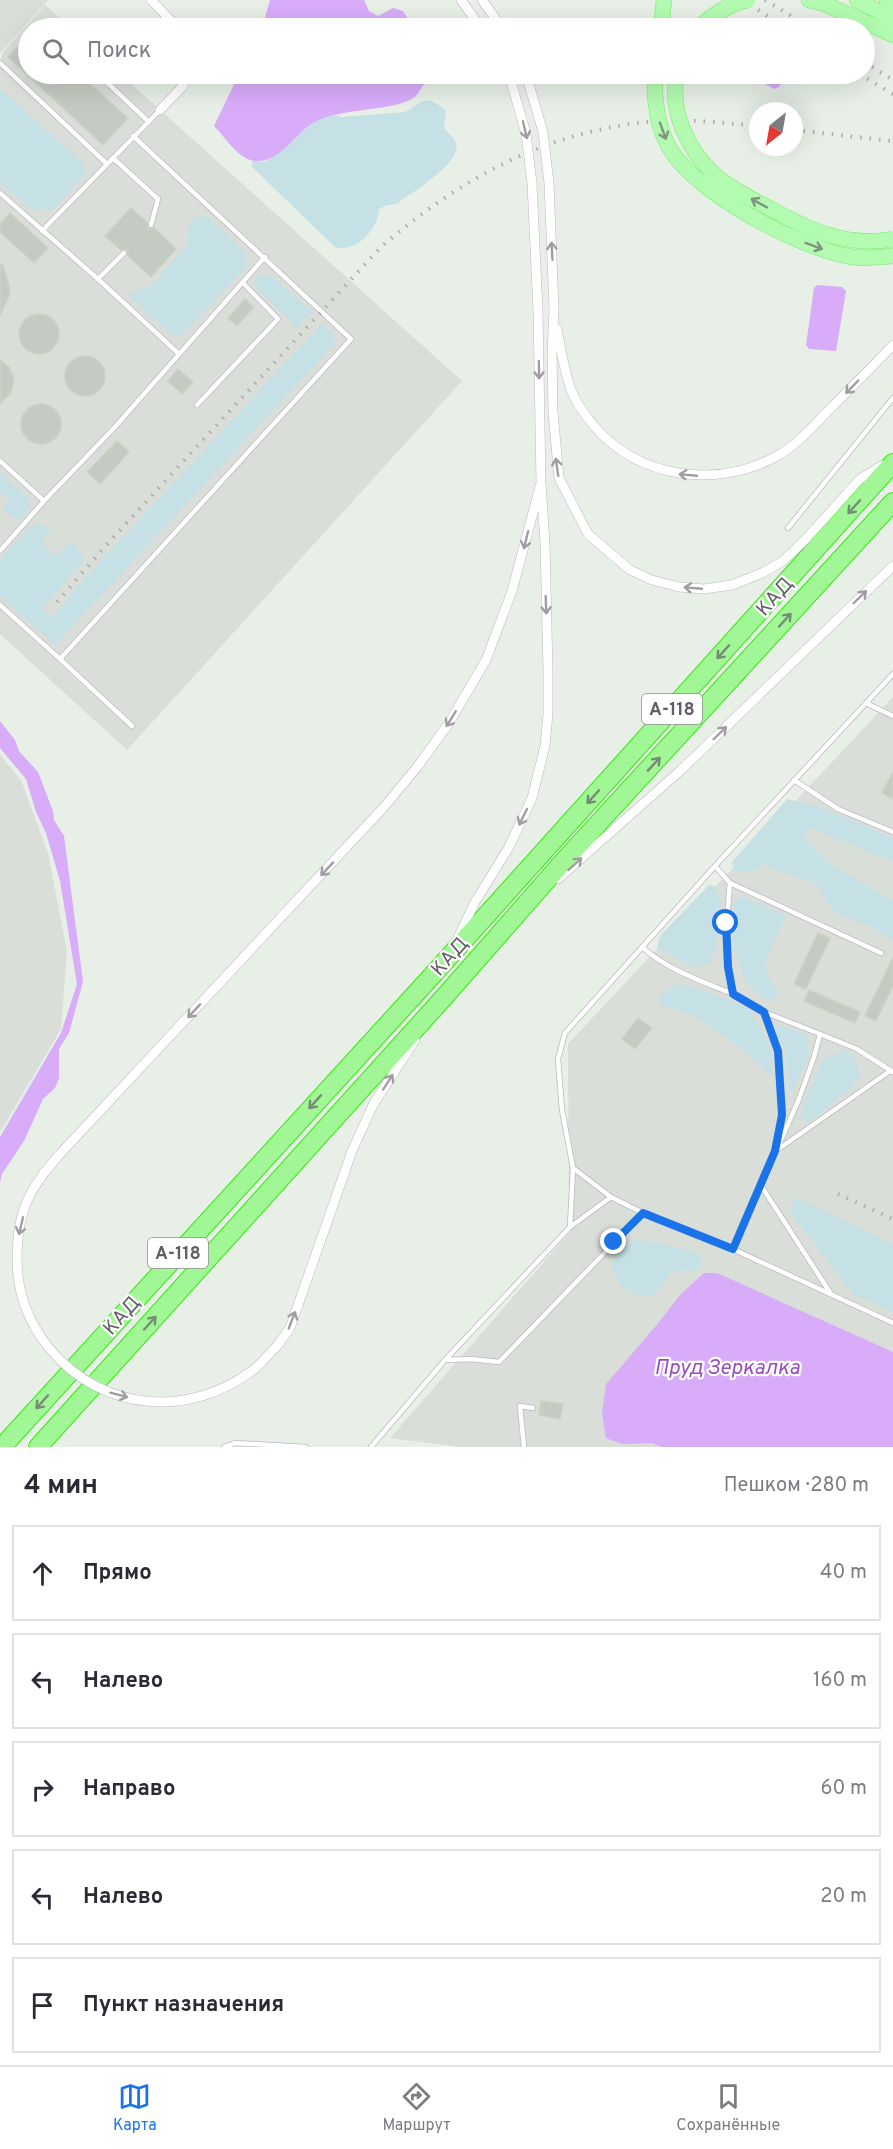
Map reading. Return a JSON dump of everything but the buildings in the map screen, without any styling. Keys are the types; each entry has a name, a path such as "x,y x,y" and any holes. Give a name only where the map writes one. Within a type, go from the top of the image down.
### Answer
{"highway":[{"name":"КАД","path":"2,1447 451,954 893,461"},
{"name":"КАД","path":"38,1447 446,995 561,864 893,501"}],"main road":[{"path":"662,18 664,0"},
{"path":"710,18 741,1 748,0"},
{"path":"809,0 825,4 856,18"},
{"path":"857,0 893,19"},
{"path":"887,0 893,3"},
{"path":"875,27 893,35"},
{"path":"656,84 657,106 670,149 682,166 697,180 736,207 811,245 855,257 893,256"},
{"path":"676,84 675,97 682,130 704,165 718,178 788,219 816,232 858,242 893,239"}],"street":[{"path":"152,0 169,18"},
{"path":"460,0 474,18"},
{"path":"482,0 495,18"},
{"path":"160,110 183,84"},
{"path":"451,954 475,902 509,847 532,798 545,746 548,714 544,543 540,483 538,311 532,183 526,134 512,84"},
{"path":"529,84 543,132 549,183 554,309 553,412 559,478 588,534 630,570 652,580 679,587 704,589 732,585 762,573 783,561 806,539 860,478 893,461"},
{"path":"554,309 561,353 572,392 583,413 603,436 626,454 653,467 679,475 707,477 757,465 779,455 812,428 893,345"},
{"path":"446,995 373,1105 338,1188 290,1328 257,1367 233,1384 206,1396 174,1402 142,1401 111,1394 84,1381 61,1363 28,1316 19,1292 17,1243 29,1197 44,1173 384,807 449,723 486,660 512,591 540,483"},
{"path":"516,916 681,770 893,566"}],"lane":[{"path":"0,63 18,80"},
{"path":"22,84 107,164"},
{"path":"109,84 149,122"},
{"path":"42,231 160,110"},
{"path":"60,659 351,339 133,136"},
{"path":"113,158 158,199 151,225"},
{"path":"0,193 178,353"},
{"path":"98,279 124,253"},
{"path":"0,551 114,428 265,257"},
{"path":"197,405 278,319 243,283"},
{"path":"788,528 893,398"},
{"path":"0,462 44,501"},
{"path":"0,605 132,726"},
{"path":"570,1227 573,1168 562,1110 558,1059 565,1033 715,866 893,674"},
{"path":"866,703 893,716"},
{"path":"794,780 838,809 893,832"},
{"path":"715,866 730,883 881,953"},
{"path":"730,883 726,923 728,967 733,994"},
{"path":"642,947 654,958 674,969 733,994 764,1012 857,1049 891,1071 775,1151"},
{"path":"764,1012 778,1051 782,1115 775,1151"},
{"path":"733,1249 799,1099 820,1034"},
{"path":"573,1168 611,1197 643,1213 733,1249 893,1323"},
{"path":"760,1184 831,1294"},
{"path":"371,1447 445,1360 570,1227 611,1197"},
{"path":"445,1360 470,1359 499,1362 643,1213"},
{"path":"524,1447 520,1406 533,1408"},
{"path":"224,1447 235,1443 306,1447"}],"shaded area":[{"path":"0,0 48,0 32,18 18,18 18,33 0,53"},
{"path":"45,5 60,18 33,18"},
{"path":"18,35 18,84 131,84 462,381 127,750 0,634 0,62 3,52"},
{"path":"0,89 84,164 83,177 50,212 44,207 38,211 31,209 0,182"},
{"path":"430,100 446,110 444,128 456,143 456,151 452,159 434,177 396,204 379,209 375,225 370,232 351,247 335,247 252,167 252,161 266,161 312,124 322,119 331,116 405,112 421,102"},
{"path":"206,216 245,253 247,266 183,334 174,336 128,295 152,284 187,246 189,224 195,218"},
{"path":"271,275 311,312 297,328 253,285 259,276"},
{"path":"321,325 331,332 335,343 55,645 0,595 0,560 30,527 40,524 51,529 41,541 56,557 66,546 74,542 84,560 42,609 52,617 95,567"},
{"path":"0,473 29,499 30,506 23,518 14,519 3,508 10,501 0,492"},
{"path":"893,697 893,1447 462,1447 390,1438 569,1233 568,1044"},
{"path":"0,755 21,780 48,853 67,951 61,1029 0,1132"},
{"path":"787,799 823,808 893,838 893,861 809,828 804,838 829,863 893,901 893,941 874,928 835,913 815,882 780,872 767,864 748,873 734,871 732,862"},
{"path":"709,885 717,887 722,922 711,963 695,968 657,948 660,936"},
{"path":"743,897 786,915 766,958 767,975 778,992 774,1000 764,1000 745,981 734,947 733,904"},
{"path":"678,983 733,1001 750,1011 770,1046 773,1074 769,1074 741,1048 694,1015 660,1005 659,996"},
{"path":"778,1025 807,1035 809,1054 793,1091 789,1091 785,1049 773,1030"},
{"path":"844,1050 855,1060 860,1074 853,1086 809,1123 801,1119 802,1108 823,1060"},
{"path":"794,1197 893,1244 893,1312 853,1294 791,1213"},
{"path":"638,1239 692,1251 701,1258 701,1266 694,1271 683,1270 670,1274 652,1295 638,1295 618,1281 613,1267 618,1253"}],"water":[{"path":"270,0 364,0 369,11 378,16 393,8 403,11 408,18 265,18"},
{"path":"234,84 426,84 414,98 408,101 386,107 348,112 315,122 280,152 264,160 255,161 243,157 214,126"},
{"path":"765,84 781,84 774,89"},
{"path":"817,285 842,287 846,291 836,351 809,349 806,345 814,288"},
{"path":"0,721 15,740 19,751 38,772 53,811 54,820 64,836 83,982 69,1033 59,1049 59,1078 55,1088 43,1099 24,1141 2,1174 0,1182 0,1137 61,1033 77,984 60,881 46,833 36,812 26,779 0,748"},
{"name":"Пруд Зеркалка","path":"704,1273 717,1273 893,1352 893,1447 661,1447 652,1443 622,1444 606,1438 602,1414 606,1384 681,1294"}],"railway":[{"path":"742,0 771,18"},
{"path":"765,0 795,18"},
{"path":"875,69 893,80"},
{"path":"875,83 893,94"},
{"path":"57,602 109,542 380,248 442,200 508,161 580,134 658,121 749,125"},
{"path":"803,131 893,141"},
{"path":"838,1194 893,1219"}],"route":[{"path":"614,1242 643,1213 733,1249 775,1151 782,1115 778,1051 764,1012 733,994 728,967 726,923"}]}
